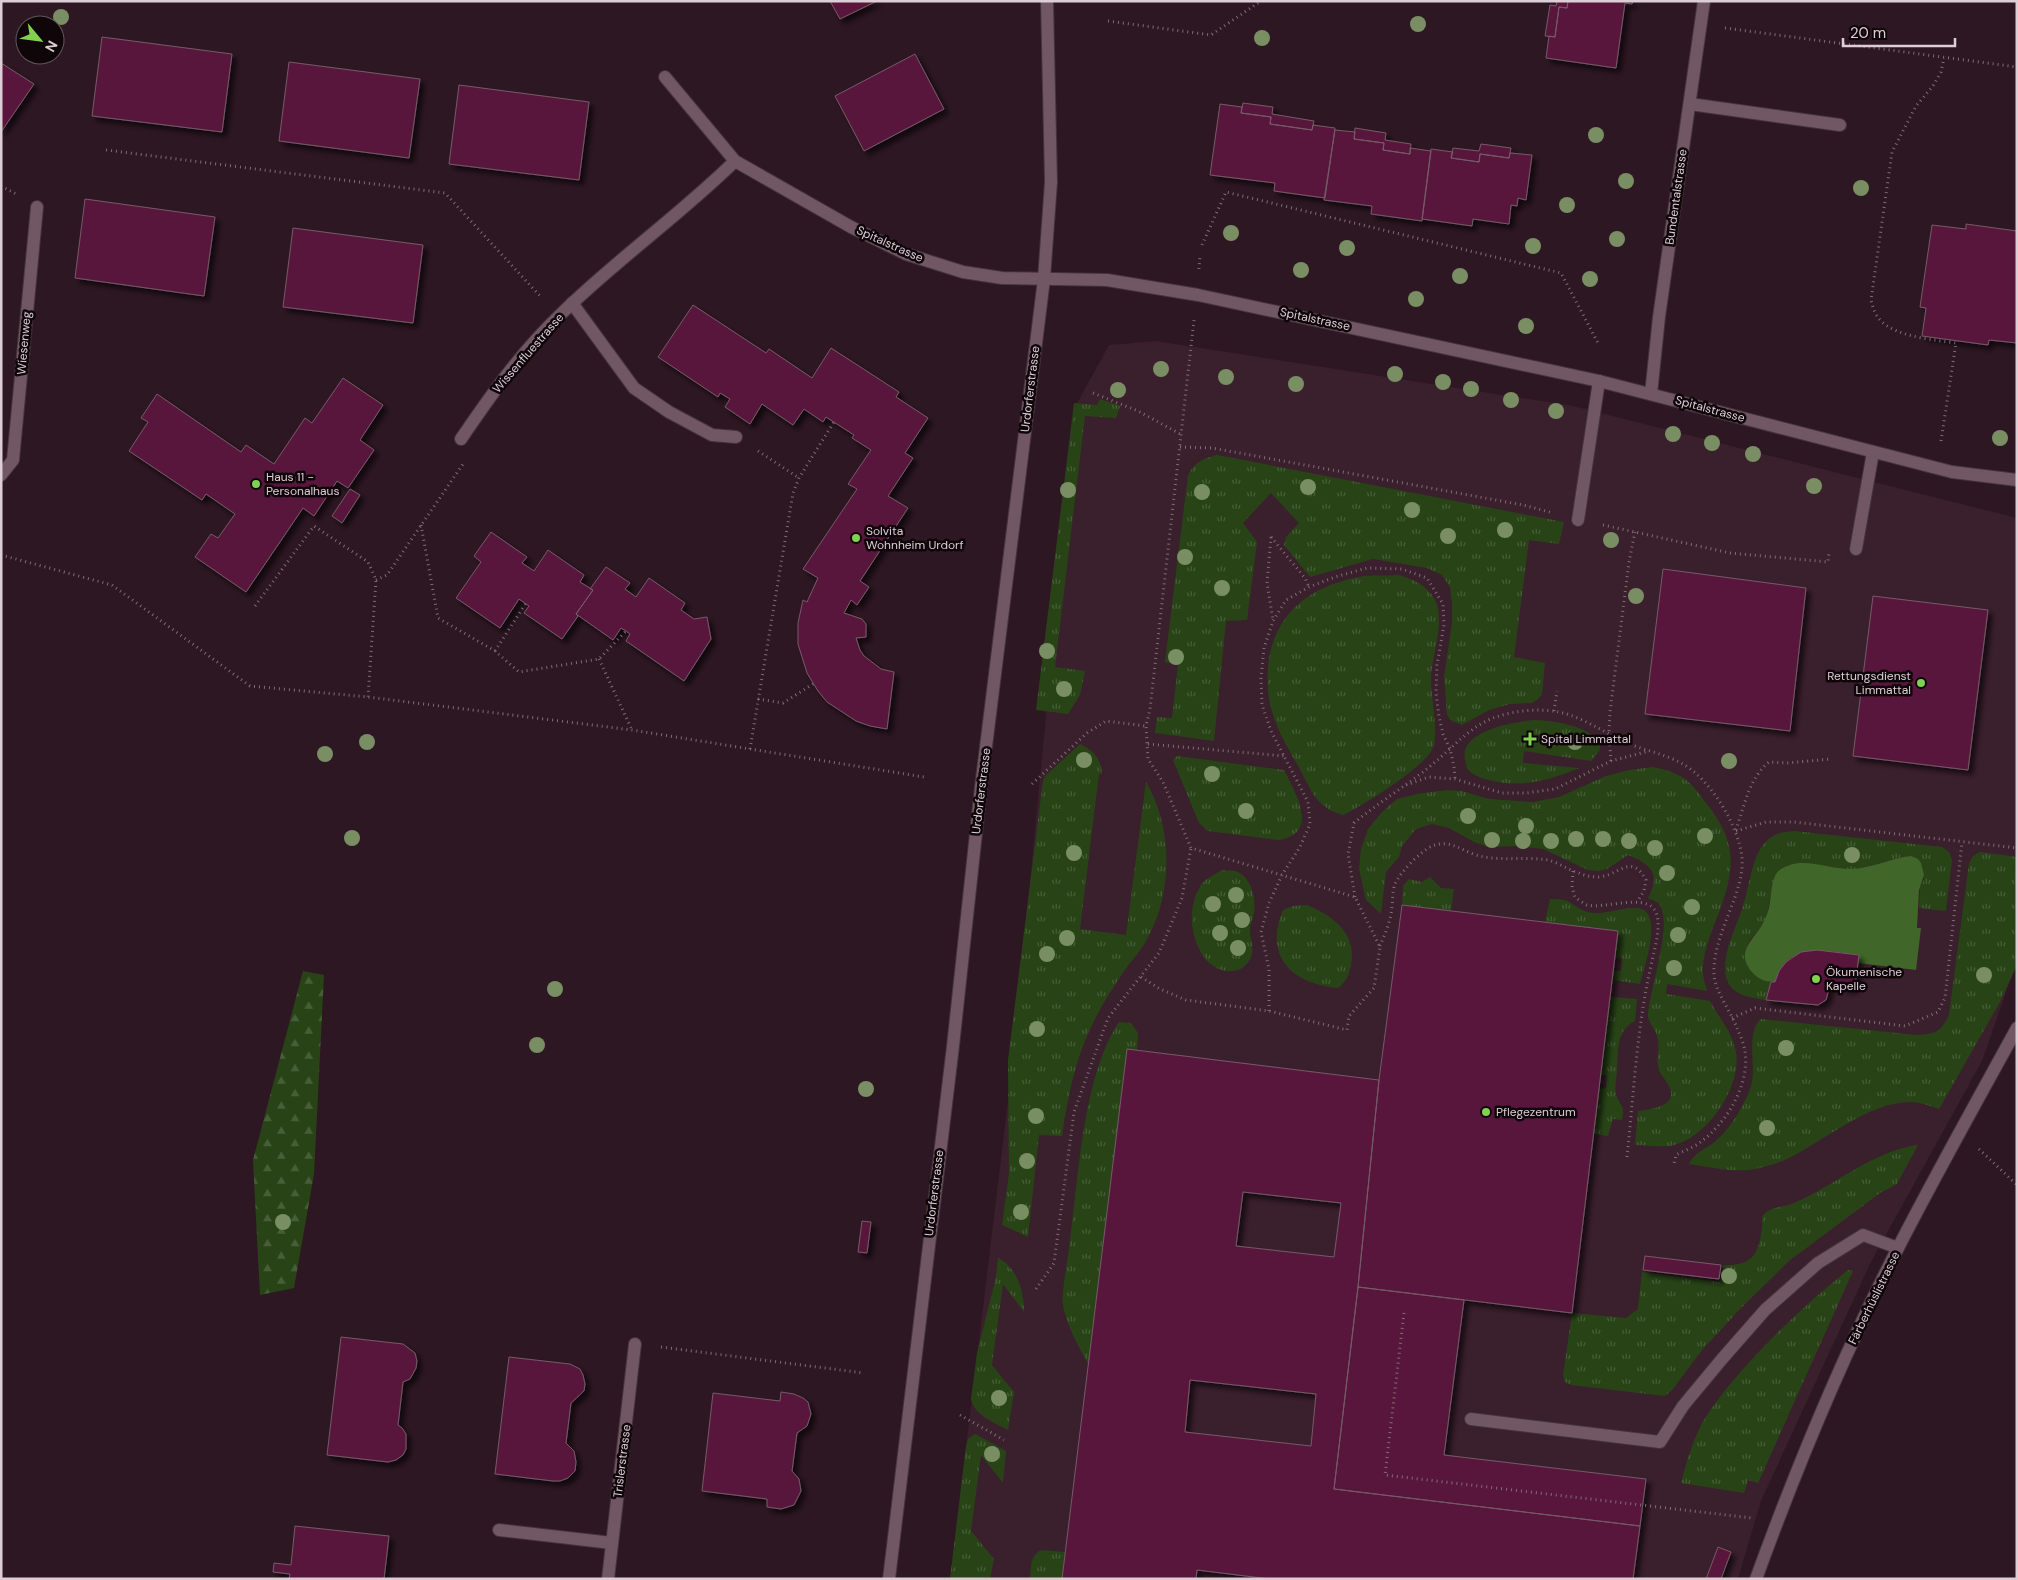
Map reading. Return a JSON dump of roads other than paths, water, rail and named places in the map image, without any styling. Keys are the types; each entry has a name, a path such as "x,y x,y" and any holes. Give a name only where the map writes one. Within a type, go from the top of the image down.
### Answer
{"street":[{"name":"Urdorferstrasse","path":"888,1579 951,1056 982,778 1044,279 1051,182 1047,1"},
{"name":"Bundentalstrasse","path":"1651,394 1659,317 1704,1"},
{"name":"Spitalstrasse","path":"664,77 735,161 851,227 906,254 963,272 1002,278 1107,280 1198,295 1599,381 1952,472 2017,480"},
{"path":"1690,104 1840,125"},
{"name":"Wissenfluestrasse","path":"461,438 506,374 559,316 706,189 735,161"},
{"name":"Wiesenweg","path":"1,475 13,460 37,207"},
{"path":"572,303 634,388 669,412 712,435 736,437"},
{"path":"1578,520 1599,381"},
{"path":"1856,549 1873,452"},
{"name":"Färberhüslistrasse","path":"1756,1579 1788,1492 1840,1369 1898,1248 2017,1028"},
{"path":"1471,1419 1660,1442 1683,1406 1765,1310 1818,1263 1863,1235 1898,1248"},
{"name":"Trislerstrasse","path":"608,1579 636,1344"},
{"path":"499,1530 612,1543"}],"place":[{"name":"Haus 11 - Personalhaus","path":"256,484"},
{"name":"Solvita Wohnheim Urdorf","path":"856,538"},
{"name":"Rettungsdienst Limmattal","path":"1921,683"},
{"name":"Spital Limmattal","path":"1530,739"},
{"name":"Ökumenische Kapelle","path":"1816,979"},
{"name":"Pflegezentrum","path":"1486,1112"}]}
